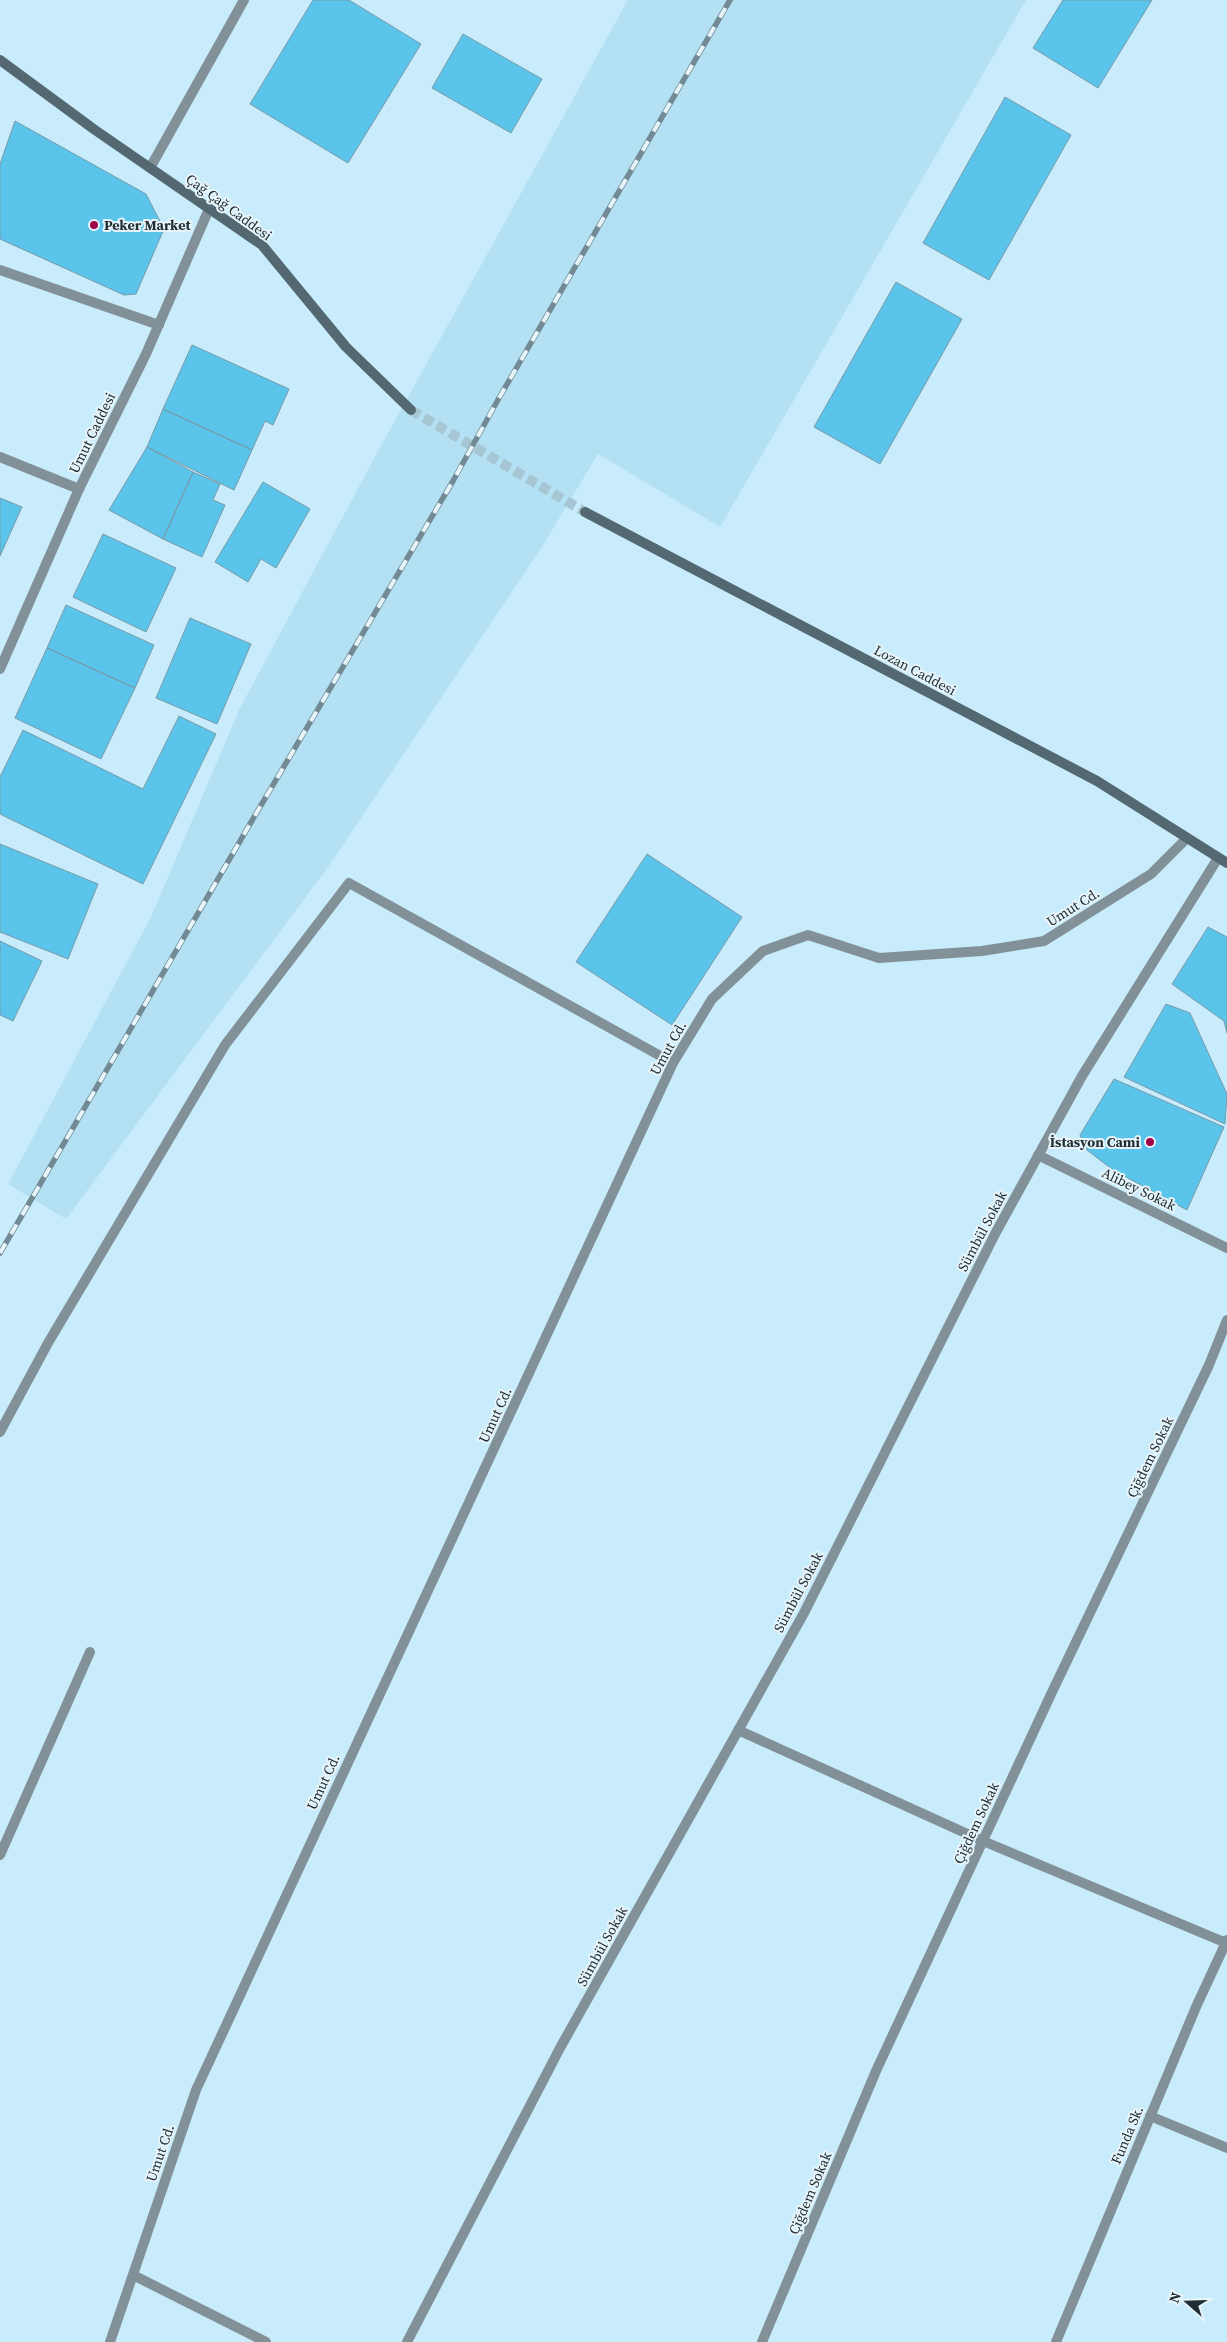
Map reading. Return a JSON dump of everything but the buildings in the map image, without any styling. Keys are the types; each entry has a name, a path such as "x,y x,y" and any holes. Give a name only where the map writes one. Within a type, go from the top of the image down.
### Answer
{"main road":[{"name":"Çağ Çağ Caddesi","path":"0,60 95,130 262,245 346,347 410,410"},
{"name":"Lozan Caddesi","path":"585,512 1097,781 1223,861"}],"street":[{"path":"150,168 244,0"},
{"name":"Umut Caddesi","path":"0,669 79,489 159,325 210,208"},
{"path":"0,270 159,325"},
{"path":"0,457 79,489"},
{"name":"Umut Cd.","path":"110,2342 196,2090 673,1064 712,999 763,951 808,935 879,958 982,951 1044,941 1151,874 1188,838"},
{"name":"Sümbül Sokak","path":"407,2342 560,2048 804,1613 990,1242 1082,1076 1223,861"},
{"path":"0,1432 48,1343 225,1045 349,883 673,1064"},
{"name":"Alibey Sokak","path":"1038,1155 1227,1248"},
{"name":"Çiğdem Sokak","path":"762,2342 876,2071 1052,1692 1209,1364 1227,1320"},
{"path":"0,1855 90,1652"},
{"path":"738,1730 983,1841 1226,1942"},
{"name":"Funda Sk.","path":"1056,2342 1150,2116 1226,1942"},
{"path":"1150,2116 1227,2148"},
{"path":"133,2275 266,2342"}],"shaded area":[{"path":"628,0 1026,0 720,527 598,454 543,545 328,867 66,1219 8,1184 151,917 240,708 382,444"}],"tunnel":[{"path":"411,410 585,512"}],"railway":[{"path":"0,1253 257,812 453,481 499,398 730,0"}],"place":[{"name":"Peker Market","path":"94,225"},
{"name":"İstasyon Cami","path":"1150,1142"}]}
